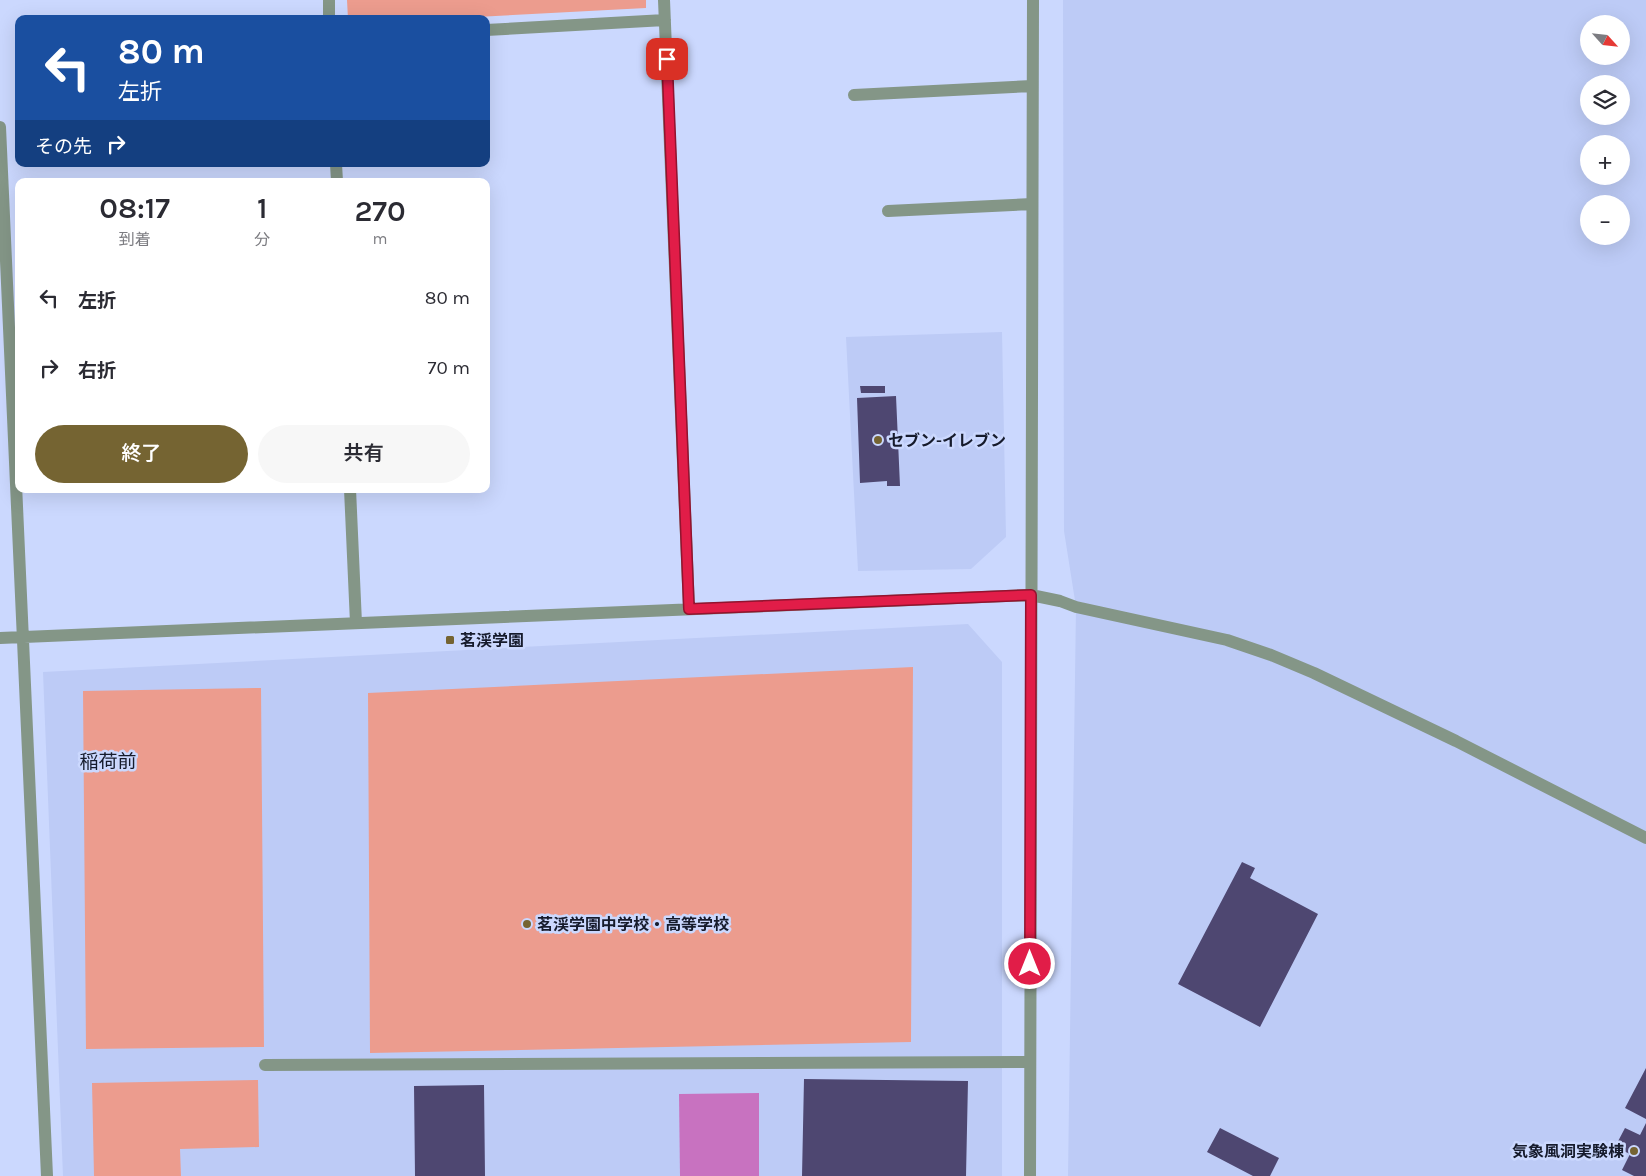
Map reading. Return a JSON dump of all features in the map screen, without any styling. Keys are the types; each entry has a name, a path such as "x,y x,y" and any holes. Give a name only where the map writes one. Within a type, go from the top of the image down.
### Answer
{"street":[{"path":"329,0 330,15"},
{"path":"664,0 689,609"},
{"path":"1030,1176 1033,0"},
{"path":"490,30 665,20"},
{"path":"854,95 1032,86"},
{"path":"0,127 15,446"},
{"path":"888,211 1032,204"},
{"path":"17,493 47,1176"},
{"path":"350,493 356,623"},
{"path":"0,638 1031,595 1060,601 1076,607 1227,640 1271,655 1314,673 1456,741 1646,838"},
{"path":"264,1065 1030,1062"}],"shaded area":[{"path":"347,0 646,0 646,8 490,16 348,15"},
{"path":"1063,0 1646,0 1646,1176 1068,1176 1076,607 1064,531"},
{"path":"1002,332 1006,537 971,569 858,571 846,337"},
{"name":"茗渓学園中学校・高等学校","path":"968,624 1002,662 1002,1176 63,1176 43,672"},
{"path":"913,667 911,1042 370,1053 368,693"},
{"path":"261,688 264,1047 86,1049 83,691"},
{"path":"258,1080 259,1147 180,1149 181,1176 94,1176 92,1083"},
{"path":"759,1093 759,1176 680,1176 679,1094"}],"building":[{"path":"860,386 885,386 885,393 861,393"},
{"name":"セブン-イレブン","path":"896,396 900,486 887,486 887,481 860,483 857,398"},
{"path":"1242,862 1255,868 1250,878 1318,914 1260,1027 1178,984"},
{"name":"気象風洞実験棟","path":"1646,1068 1646,1119 1625,1108"},
{"path":"804,1079 968,1081 966,1176 802,1176"},
{"path":"484,1085 485,1176 415,1176 414,1086"},
{"name":"気象風洞実験棟","path":"1646,1123 1646,1176 1634,1176 1622,1170 1630,1154 1615,1147 1625,1128 1640,1135"},
{"path":"1220,1128 1279,1158 1270,1176 1253,1176 1207,1152"}],"place":[{"name":"セブン-イレブン","path":"878,440"},
{"name":"茗渓学園","path":"450,640"},
{"name":"茗渓学園中学校・高等学校","path":"527,924"},
{"name":"気象風洞実験棟","path":"1634,1151"}],"district":[{"name":"稲荷前","path":"108,762"}],"route":[{"path":"667,59 689,609 1031,595 1030,964"}]}
